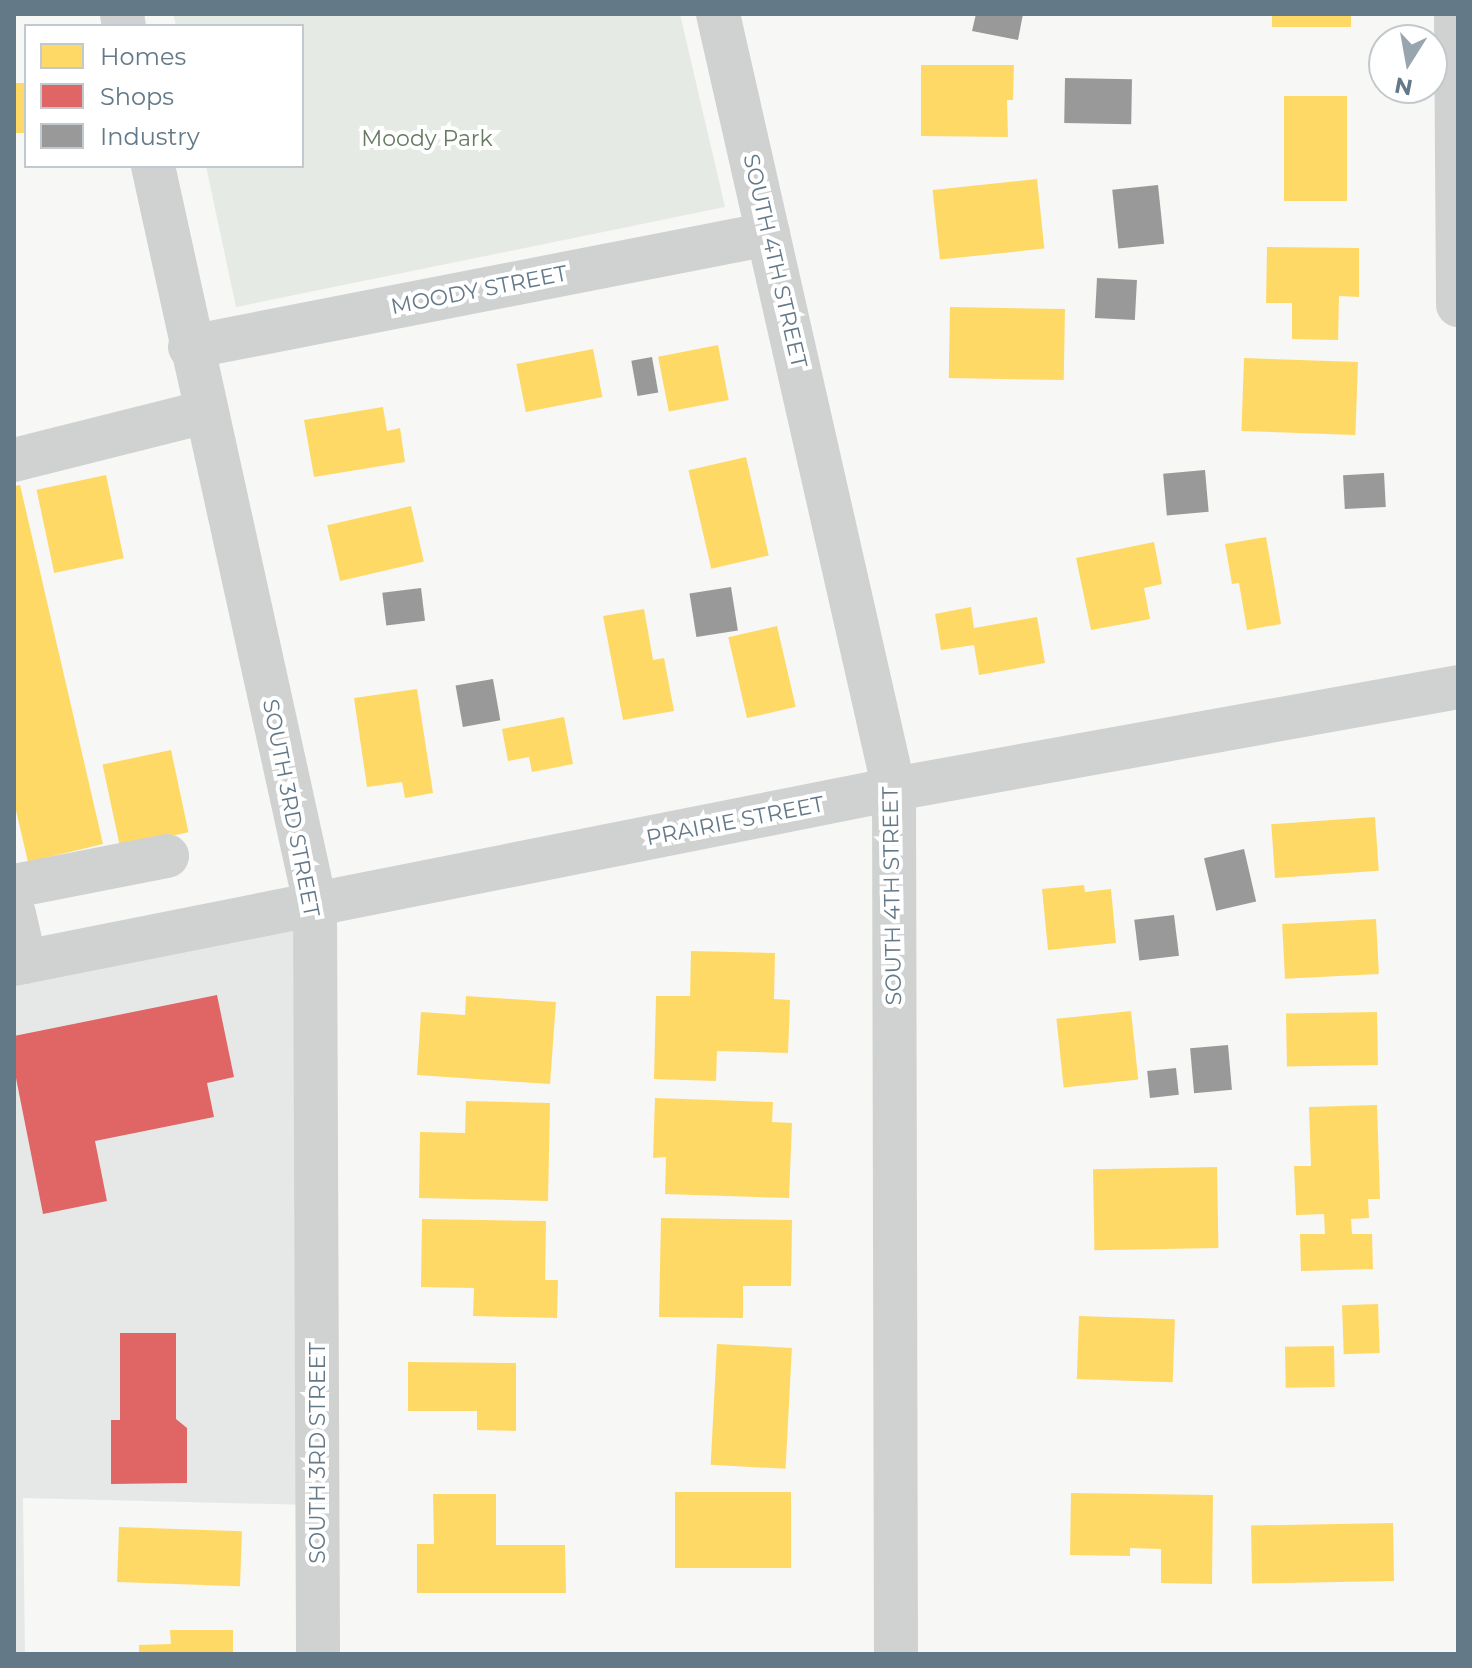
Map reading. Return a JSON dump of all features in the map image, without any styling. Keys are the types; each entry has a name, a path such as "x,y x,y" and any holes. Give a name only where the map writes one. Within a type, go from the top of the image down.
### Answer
{"street":[{"name":"SOUTH 4TH STREET","path":"718,14 894,789 896,1654"},
{"path":"1456,14 1458,305"},
{"name":"SOUTH 3RD STREET","path":"153,168 190,347 315,903 318,1654"},
{"name":"MOODY STREET","path":"190,347 768,234"},
{"path":"14,460 205,412"},
{"name":"PRAIRIE STREET","path":"20,963 894,789 1458,687"},
{"path":"14,886 167,856"},
{"path":"14,914 20,963"}],"shaded area":[{"path":"304,920 311,1505 23,1498 25,1654 14,1654 14,979"}],"green space":[{"name":"Moody Park","path":"173,14 680,14 725,207 236,307 206,168 304,168 304,24 176,24"}],"building: Homes":[{"path":"1272,14 1351,14 1351,27 1272,27"},
{"path":"921,65 1014,65 1013,100 1007,100 1008,137 921,136"},
{"path":"14,83 24,83 24,133 14,133"},
{"path":"1284,96 1347,96 1347,201 1284,201"},
{"path":"1037,179 1044,249 940,260 933,190"},
{"path":"1267,247 1359,248 1359,297 1339,296 1338,340 1292,339 1292,303 1266,303"},
{"path":"950,307 1065,309 1064,380 949,378"},
{"path":"718,345 729,400 669,412 658,357"},
{"path":"593,349 602,397 526,412 516,364"},
{"path":"1244,358 1358,362 1355,435 1241,431"},
{"path":"383,407 387,431 400,428 405,462 314,477 304,420"},
{"path":"746,457 769,555 711,569 689,470"},
{"path":"106,475 124,558 54,573 37,490"},
{"path":"20,485 103,844 28,862 14,802 14,486"},
{"path":"411,506 424,562 340,581 327,525"},
{"path":"1266,537 1281,624 1247,630 1239,583 1232,584 1225,544"},
{"path":"1154,542 1162,584 1144,588 1150,619 1091,630 1076,558"},
{"path":"971,607 974,628 1037,617 1045,663 979,675 974,645 941,650 935,614"},
{"path":"644,609 653,660 664,658 674,711 623,720 603,616"},
{"path":"777,626 796,707 747,718 728,637"},
{"path":"417,689 433,793 405,798 402,782 367,787 354,698"},
{"path":"564,717 573,764 532,772 529,757 508,761 502,729"},
{"path":"171,750 188,832 120,847 103,765"},
{"path":"1375,817 1379,871 1275,878 1271,824"},
{"path":"1084,885 1085,892 1111,889 1116,943 1048,950 1042,889"},
{"path":"1376,919 1379,974 1285,979 1282,924"},
{"path":"691,951 775,953 774,999 790,1000 788,1053 717,1051 716,1081 654,1079 656,996 690,996"},
{"path":"466,996 556,1002 550,1084 417,1075 421,1012 465,1015"},
{"path":"1131,1011 1138,1080 1064,1087 1056,1019"},
{"path":"1377,1012 1378,1065 1287,1067 1286,1014"},
{"path":"655,1098 773,1102 772,1122 792,1123 789,1198 665,1194 666,1157 653,1158"},
{"path":"466,1101 550,1103 548,1201 419,1198 420,1132 465,1133"},
{"path":"1377,1105 1380,1199 1368,1199 1369,1218 1351,1219 1352,1234 1372,1234 1373,1269 1301,1271 1300,1234 1325,1234 1324,1214 1296,1215 1294,1166 1311,1166 1309,1107"},
{"path":"1217,1167 1218,1248 1094,1250 1093,1169"},
{"path":"661,1218 792,1220 791,1286 743,1286 743,1318 659,1317"},
{"path":"422,1219 546,1221 545,1280 558,1280 557,1318 473,1316 474,1288 421,1287"},
{"path":"1378,1304 1380,1353 1344,1354 1342,1305"},
{"path":"1079,1316 1175,1319 1173,1382 1077,1379"},
{"path":"717,1344 792,1348 786,1469 711,1465"},
{"path":"1334,1346 1335,1387 1286,1388 1285,1347"},
{"path":"408,1362 516,1363 516,1431 477,1430 477,1411 408,1411"},
{"path":"675,1492 791,1492 791,1568 675,1568"},
{"path":"1071,1493 1213,1495 1212,1584 1161,1583 1161,1549 1130,1548 1130,1556 1070,1555"},
{"path":"433,1494 496,1494 496,1545 565,1545 566,1593 417,1593 417,1544 434,1544"},
{"path":"1393,1523 1394,1581 1252,1583 1251,1525"},
{"path":"119,1527 242,1531 240,1586 117,1582"},
{"path":"170,1630 233,1630 233,1654 139,1654 139,1645 171,1644"}],"building: Shops":[{"path":"217,995 234,1077 207,1083 214,1117 95,1141 107,1201 43,1214 14,1068 14,1036"},
{"path":"120,1333 176,1333 176,1419 187,1428 187,1483 111,1484 111,1420 120,1420"}],"building: Industry":[{"path":"976,14 1023,14 1018,40 972,31"},
{"path":"1065,78 1132,79 1131,124 1064,123"},
{"path":"1158,185 1164,244 1118,248 1112,190"},
{"path":"1097,278 1137,280 1135,320 1095,318"},
{"path":"652,357 658,392 638,396 631,361"},
{"path":"1205,470 1209,512 1167,516 1163,474"},
{"path":"1384,473 1386,507 1345,509 1343,475"},
{"path":"731,587 738,630 696,637 690,594"},
{"path":"421,588 425,621 386,626 382,593"},
{"path":"493,679 500,720 463,727 456,686"},
{"path":"1244,849 1256,902 1216,911 1204,858"},
{"path":"1174,915 1179,956 1139,961 1134,920"},
{"path":"1228,1045 1232,1090 1194,1093 1190,1048"},
{"path":"1176,1068 1179,1095 1150,1098 1147,1071"}]}
